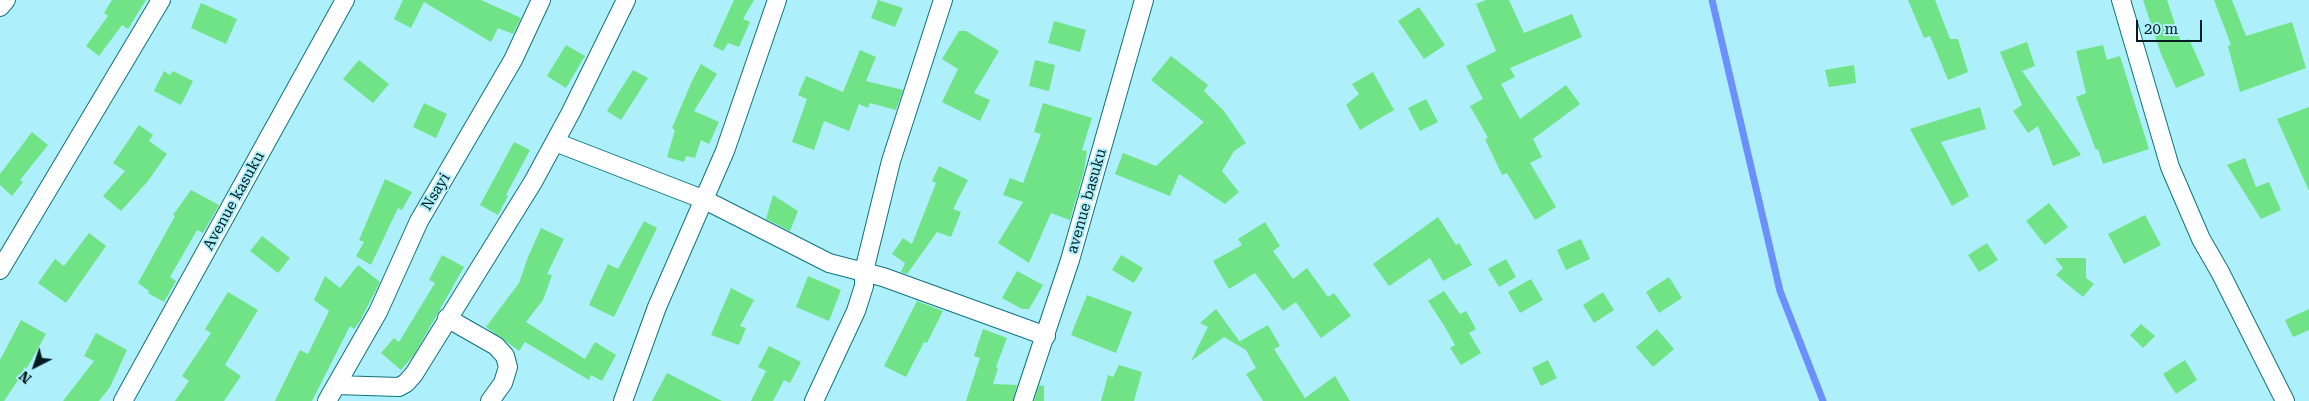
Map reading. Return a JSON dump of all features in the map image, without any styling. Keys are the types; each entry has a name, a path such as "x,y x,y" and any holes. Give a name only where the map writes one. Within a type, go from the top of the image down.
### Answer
{"street":[{"path":"0,7 6,0"},
{"path":"0,270 161,0"},
{"name":"Avenue kasuku","path":"122,401 345,0"},
{"name":"Nsayi","path":"327,401 378,312 419,221 513,60 541,0"},
{"path":"336,385 399,387 406,383 414,374 447,318 495,245 555,142 626,0"},
{"path":"623,401 657,307 705,200 743,102 777,0"},
{"path":"814,401 856,311 864,286 864,271 894,152 943,0"},
{"name":"avenue basuku","path":"1024,401 1046,336 1116,104 1144,0"},
{"path":"2121,0 2170,167 2201,240 2220,272 2285,401"},
{"path":"555,142 705,200 815,257 864,271 1046,336"},
{"path":"447,318 496,346 505,356 508,367 503,383 490,401"}],"building":[{"path":"112,0 146,0 128,29 122,25 99,56 86,46 108,16 104,13"},
{"path":"403,0 481,0 521,18 513,34 498,28 491,42 424,2 411,28 394,19"},
{"path":"734,0 754,0 743,19 750,22 739,47 728,43 723,51 713,46"},
{"path":"878,0 903,8 895,27 871,18"},
{"path":"1486,0 1509,0 1524,33 1572,14 1582,37 1510,68 1515,77 1501,84 1520,119 1566,85 1580,104 1533,139 1542,157 1530,163 1556,207 1535,220 1507,173 1502,175 1485,139 1488,138 1470,106 1483,99 1466,66 1496,51 1476,4"},
{"path":"1908,0 1935,0 1950,39 1958,39 1968,72 1948,80 1930,36 1924,38"},
{"path":"2143,0 2167,0 2181,42 2189,39 2205,75 2176,88 2161,54"},
{"path":"2214,0 2232,0 2246,36 2292,22 2306,68 2240,92 2228,46 2231,45"},
{"path":"201,3 237,19 226,44 191,28"},
{"path":"1419,7 1445,45 1424,59 1398,21"},
{"path":"1054,21 1086,30 1080,52 1048,43"},
{"path":"959,31 966,31 999,51 974,93 990,100 980,121 942,102 958,69 942,59"},
{"path":"2027,42 2035,66 2022,71 2081,155 2053,166 2038,126 2028,133 2013,111 2022,105 2000,52"},
{"path":"566,45 585,56 566,88 547,76"},
{"path":"2103,45 2107,60 2120,56 2149,149 2103,164 2076,97 2086,93 2076,51"},
{"path":"860,50 876,57 866,81 903,90 896,110 870,103 868,108 859,104 849,131 824,121 814,150 792,142 807,99 798,95 806,76 843,92"},
{"path":"1171,56 1208,85 1204,91 1224,111 1246,143 1234,151 1222,171 1239,192 1225,204 1179,174 1170,196 1115,174 1123,153 1156,166 1204,122 1151,80"},
{"path":"359,60 389,84 373,103 343,79"},
{"path":"1035,60 1055,65 1049,91 1029,86"},
{"path":"701,64 717,74 694,111 719,122 709,144 701,140 695,158 686,156 684,162 667,157 675,130 672,128"},
{"path":"1854,65 1856,83 1829,87 1825,70"},
{"path":"633,70 648,78 621,120 607,111"},
{"path":"164,71 170,75 173,71 193,81 181,105 154,91"},
{"path":"1373,72 1394,110 1360,130 1346,105 1359,94 1352,84"},
{"path":"1426,99 1438,122 1420,131 1408,108"},
{"path":"424,103 447,114 436,138 413,127"},
{"path":"1043,103 1092,118 1082,150 1087,151 1084,171 1070,220 1051,213 1029,263 998,243 1023,202 1003,195 1010,178 1023,183 1041,134 1034,132"},
{"path":"1980,107 1986,129 1941,142 1969,196 1952,206 1910,129"},
{"path":"2309,107 2309,191 2277,119"},
{"path":"139,125 153,135 149,141 167,154 148,181 121,211 103,196 125,171 113,163"},
{"path":"32,132 48,145 20,180 23,182 12,196 0,185 0,174"},
{"path":"514,142 530,150 506,195 508,196 498,215 480,205"},
{"path":"2245,158 2256,187 2269,182 2281,210 2261,219 2227,165"},
{"path":"939,166 968,180 953,209 961,212 951,237 937,232 907,274 901,272 905,263 892,254 903,238 912,244 936,183 932,181"},
{"path":"385,179 412,192 402,210 398,208 371,265 356,256 364,242 359,240"},
{"path":"191,190 219,205 203,233 197,230 170,277 176,281 164,302 148,293 149,291 138,283 175,216 173,215"},
{"path":"773,195 798,211 790,231 766,219"},
{"path":"2049,203 2068,227 2045,245 2026,221"},
{"path":"2145,215 2161,245 2124,264 2108,234"},
{"path":"1438,217 1456,245 1459,243 1472,265 1443,281 1430,258 1389,286 1373,264"},
{"path":"644,221 657,228 614,317 589,305 608,264 618,269"},
{"path":"1265,222 1280,246 1273,251 1293,279 1307,268 1328,297 1334,293 1351,316 1321,338 1296,302 1283,311 1255,273 1229,289 1213,261 1242,245 1238,239"},
{"path":"541,228 564,239 547,274 552,275 543,300 526,322 585,359 595,342 616,355 602,381 591,375 589,380 525,342 519,351 486,327 519,283"},
{"path":"89,233 106,246 66,303 38,283 55,259 64,266"},
{"path":"262,236 290,258 278,273 250,251"},
{"path":"1581,239 1590,259 1566,270 1557,250"},
{"path":"1987,243 1998,260 1979,272 1968,255"},
{"path":"442,255 464,267 414,355 401,370 381,353 394,338 399,342 435,283 429,280"},
{"path":"1121,255 1143,268 1134,283 1112,270"},
{"path":"2055,258 2086,258 2086,278 2094,284 2083,297 2056,275 2063,268"},
{"path":"1506,259 1516,277 1499,287 1488,269"},
{"path":"358,265 380,282 360,321 354,329 350,326 312,401 275,401 300,350 308,354 329,311 314,300 325,276 340,288"},
{"path":"1017,271 1043,285 1029,309 1022,309 1002,298"},
{"path":"808,276 841,290 829,321 796,307"},
{"path":"1669,277 1682,298 1659,313 1646,292"},
{"path":"1531,279 1543,300 1520,313 1508,292"},
{"path":"731,288 754,300 740,326 746,328 739,345 711,335"},
{"path":"1444,291 1460,314 1466,311 1476,329 1469,333 1481,353 1461,365 1450,348 1455,345 1428,301"},
{"path":"228,292 258,310 225,365 241,376 224,401 175,401 189,381 182,376 211,333 205,329"},
{"path":"1603,292 1614,310 1594,323 1583,305"},
{"path":"1087,295 1132,312 1116,353 1071,335"},
{"path":"917,301 943,311 927,343 924,342 906,377 884,366"},
{"path":"1216,309 1243,346 1240,341 1268,325 1280,346 1274,349 1305,398 1335,376 1350,401 1263,401 1246,374 1256,368 1246,350 1224,337 1191,361 1208,327 1200,323"},
{"path":"2309,309 2309,330 2293,337 2285,320"},
{"path":"21,320 46,334 31,361 4,401 0,401 0,360"},
{"path":"2141,324 2155,336 2143,348 2130,335"},
{"path":"983,329 1007,338 996,367 998,368 993,384 1017,385 1013,401 966,401 980,358 974,356"},
{"path":"1657,329 1674,349 1653,367 1636,347"},
{"path":"96,333 127,350 110,387 99,401 63,401 94,361 84,356"},
{"path":"769,346 801,362 790,383 784,380 773,401 751,401 766,371 758,367"},
{"path":"1548,360 1557,378 1541,386 1532,368"},
{"path":"2185,360 2197,380 2176,394 2163,374"},
{"path":"1119,365 1142,372 1134,401 1101,401 1108,375 1113,377"},
{"path":"667,373 722,401 652,401"},
{"path":"1039,385 1044,386 1044,401 1034,401"}],"waterway":[{"path":"1712,0 1780,291 1823,401"}]}
